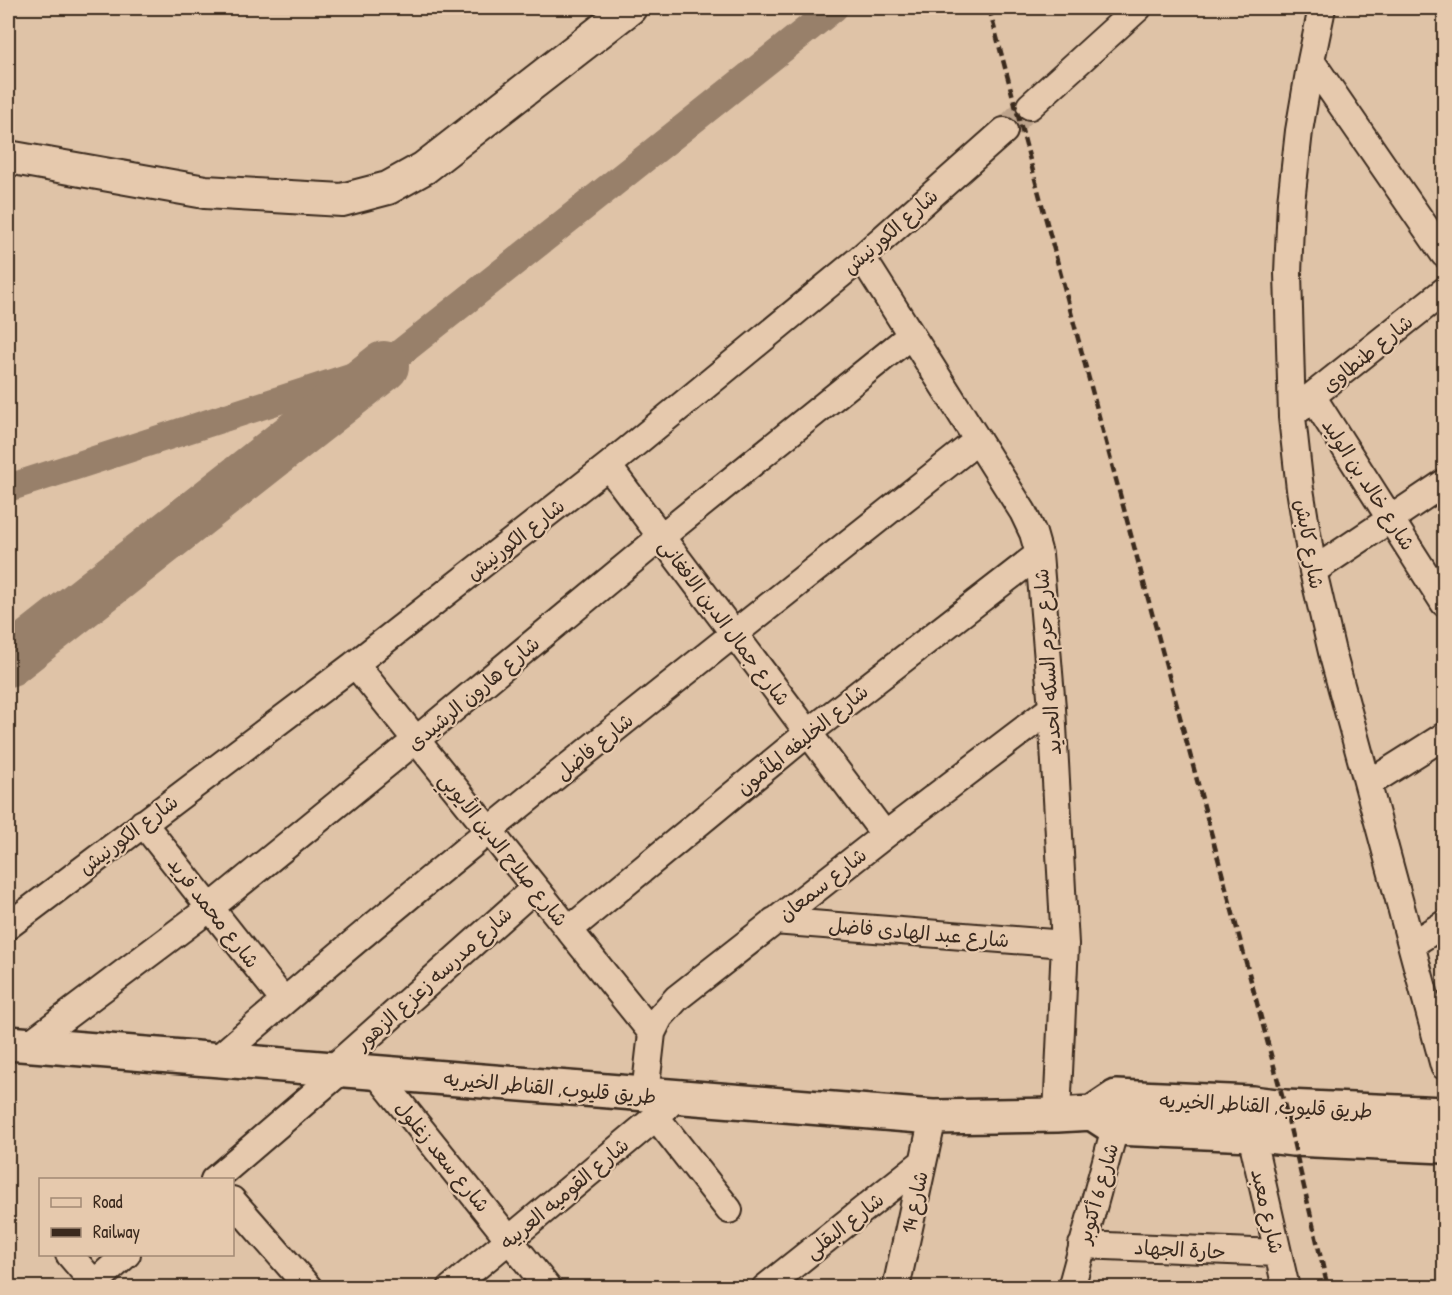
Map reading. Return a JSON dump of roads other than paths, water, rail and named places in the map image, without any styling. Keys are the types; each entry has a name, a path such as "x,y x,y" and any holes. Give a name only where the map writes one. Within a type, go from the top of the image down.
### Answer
{"main road":[{"name":"طريق قليوب, القناطر الخيريه","path":"18,1043 376,1073 659,1103 933,1117 1108,1113 1252,1103 1286,1107 1444,1114"},
{"name":"طريق قليوب, القناطر الخيريه","path":"1108,1113 1293,1139 1444,1146"}],"street":[{"path":"8,157 205,192 342,200 388,188 424,168 630,8"},
{"path":"1030,106 1138,8"},
{"name":"شارع كابش","path":"1322,8 1299,131 1288,273 1292,417 1300,489 1313,572 1332,652 1412,944 1440,1032 1444,1066"},
{"path":"1311,61 1444,254"},
{"name":"شارع الكورنيش","path":"8,926 355,664 608,466 862,257 1004,131"},
{"name":"شارع حرم السكه الحديد","path":"862,257 1023,512 1033,533 1039,554 1052,708 1065,944 1057,1115"},
{"name":"شارع طنطاوى","path":"1292,417 1312,396 1444,291"},
{"name":"شارع هارون الرشيدى","path":"18,1043 210,908 661,537 911,335"},
{"name":"شارع خالد بن الوليد","path":"1312,396 1444,603"},
{"name":"شارع فاضل","path":"216,1060 488,830 978,440"},
{"name":"شارع جمال الدين الافغانى","path":"608,466 885,835"},
{"path":"1313,572 1444,483"},
{"name":"شارع الخليفه المأمون","path":"569,930 808,733 1039,554"},
{"name":"شارع صلاح الدين الأيوبي","path":"355,664 652,1033"},
{"name":"شارع سمعان","path":"659,1103 652,1033 660,1017 678,998 774,921 1052,708"},
{"path":"1368,784 1444,736"},
{"name":"شارع محمد فريد","path":"143,823 284,1001"},
{"name":"شارع مدرسه زعزع الزهور","path":"216,1178 535,888"},
{"name":"شارع عبد الهادى فاضل","path":"774,921 1065,944"},
{"path":"1412,944 1444,924"},
{"name":"شارع سعد زغلول","path":"376,1073 548,1287"},
{"path":"659,1103 729,1210"},
{"name":"شارع القوميه العربيه","path":"451,1287 509,1239 659,1103"},
{"name":"شارع 6 أكتوبر","path":"1071,1287 1082,1245 1108,1113"},
{"name":"شارع 14","path":"896,1287 933,1117"},
{"name":"شارع معبد","path":"1251,1134 1286,1287"},
{"name":"شارع البقلى","path":"765,1287 923,1162"},
{"path":"234,1202 309,1287"},
{"name":"حارة الجهاد","path":"1082,1245 1278,1254"},
{"path":"71,1256 94,1286 125,1256"}],"waterway":[{"path":"8,488 384,366 834,8"},
{"path":"8,662 384,366"}],"tunnel":[{"path":"1004,131 1030,106"}],"railway":[{"path":"989,8 1285,1107 1328,1288"}]}
